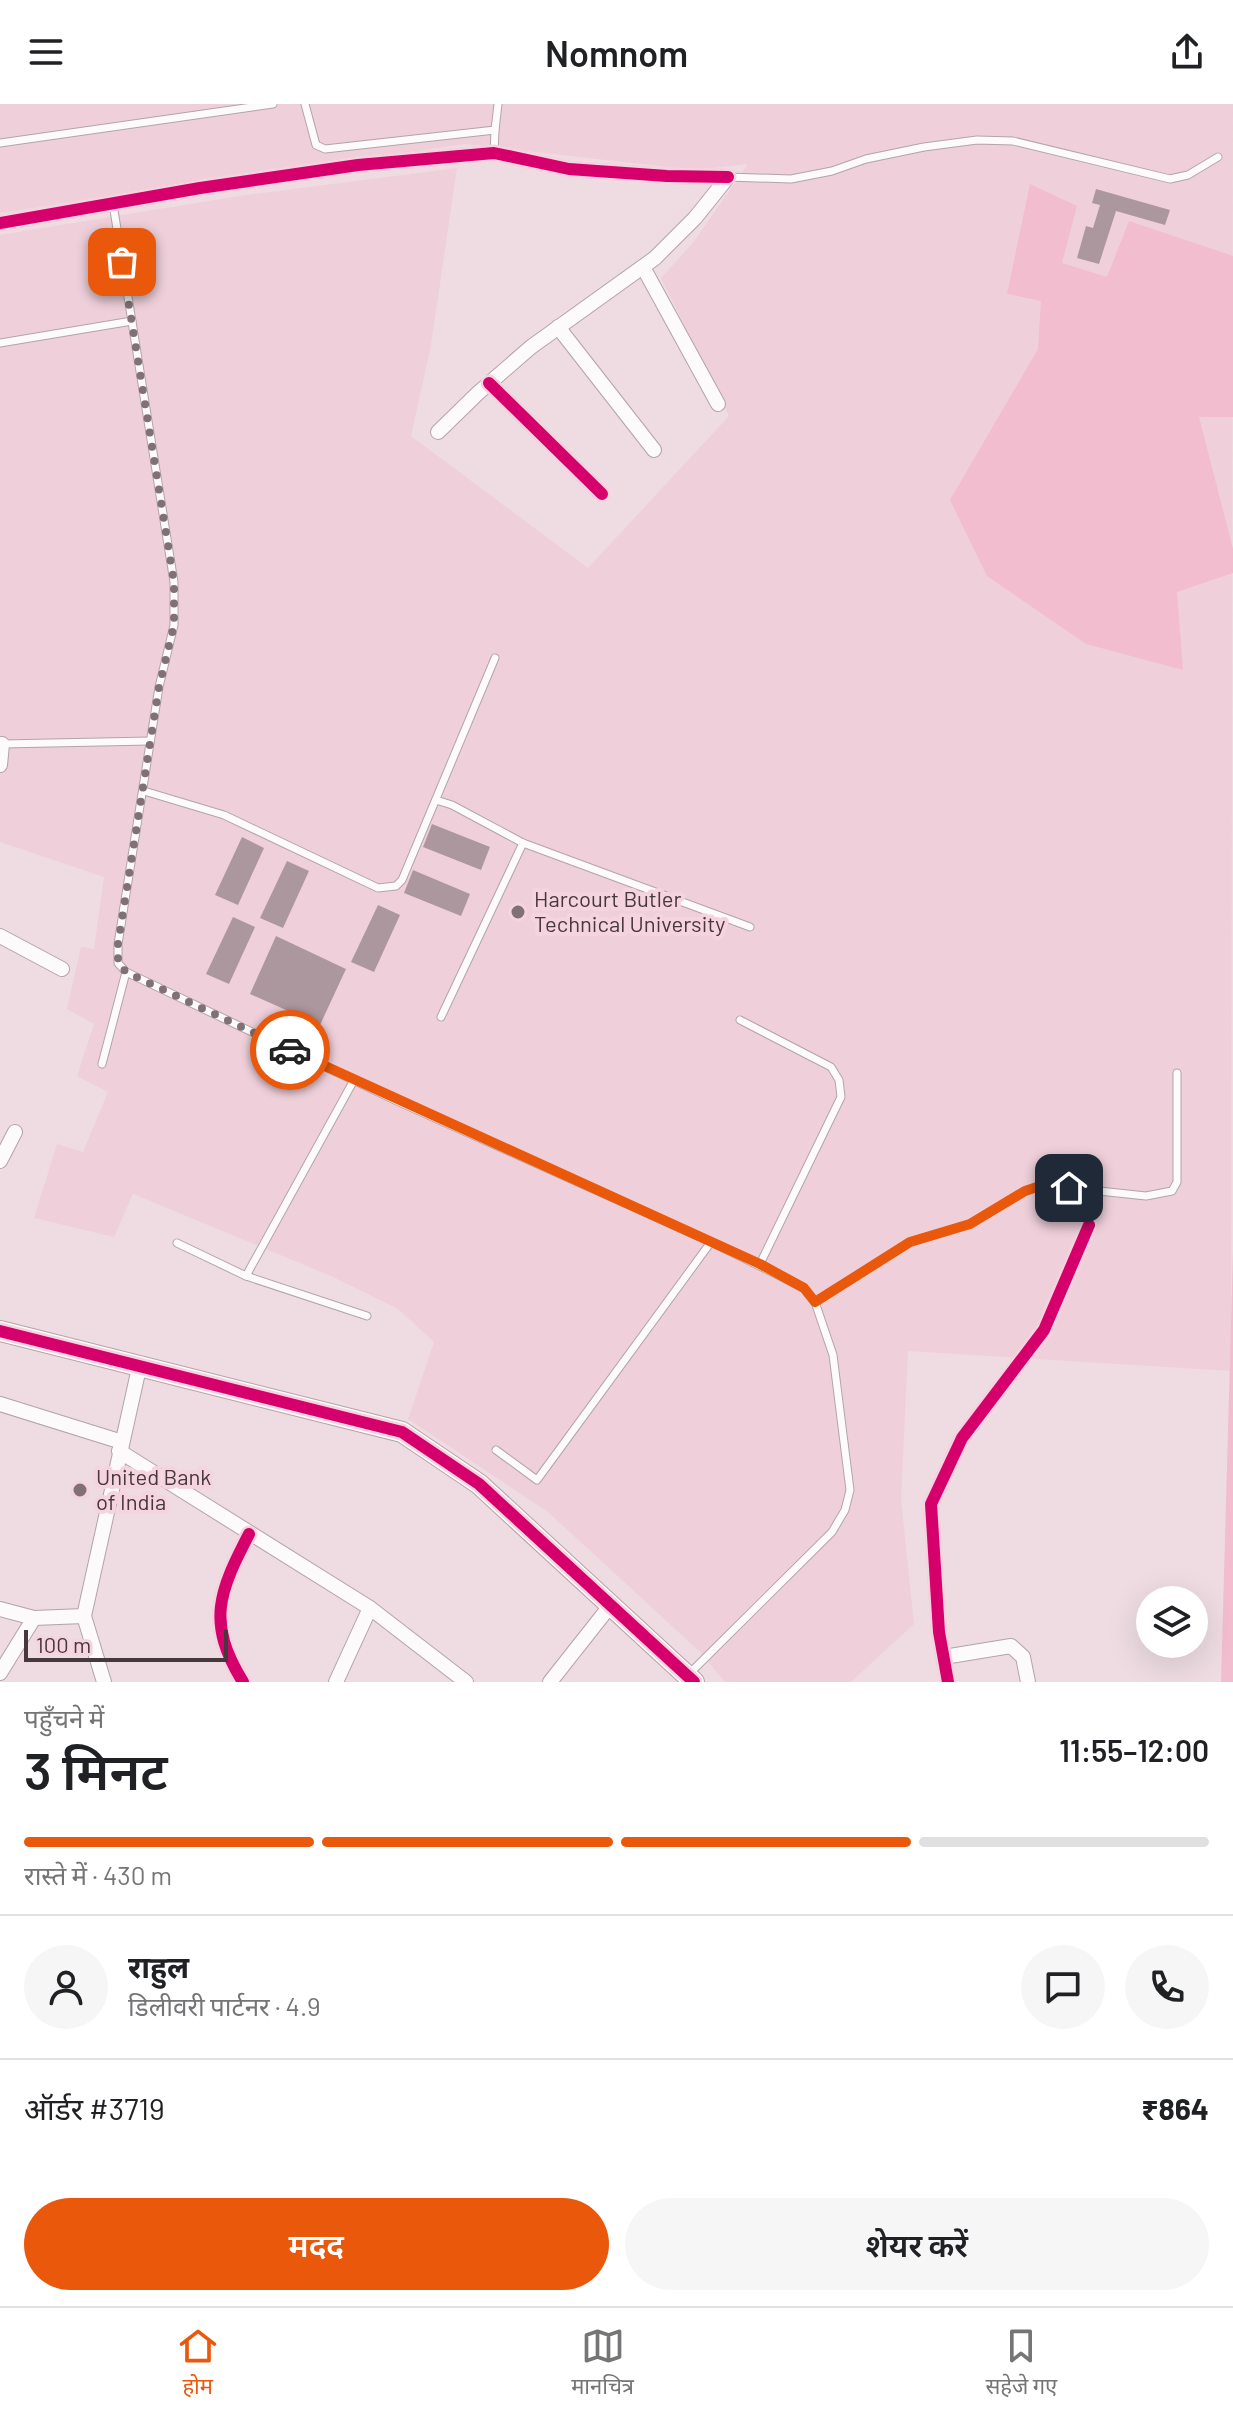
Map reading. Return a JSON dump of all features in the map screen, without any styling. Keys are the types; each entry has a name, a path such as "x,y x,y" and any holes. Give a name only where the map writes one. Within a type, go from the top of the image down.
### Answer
{"street":[{"path":"0,223 358,165 494,153 569,169 728,177"},
{"path":"438,432 489,383 558,327 643,267 695,218 728,177"},
{"path":"643,267 718,404"},
{"path":"558,327 654,450"},
{"path":"489,383 602,494"},
{"path":"0,765 1,744"},
{"path":"0,936 62,969"},
{"path":"0,1161 15,1132"},
{"path":"948,1682 939,1632 931,1504 962,1438 1044,1330 1089,1225"},
{"path":"0,1331 402,1432 479,1484 691,1678"},
{"path":"104,1682 84,1616 139,1368"},
{"path":"0,1404 121,1446 249,1534 370,1608 466,1682"},
{"path":"243,1682 218,1627 226,1580 249,1534"},
{"path":"550,1682 610,1606"},
{"path":"336,1682 370,1608"},
{"path":"0,1609 34,1618 84,1616"},
{"path":"0,1673 34,1618"},
{"path":"944,1657 1011,1646 1023,1657 1028,1682"}],"lane":[{"path":"0,143 273,104"},
{"path":"305,104 316,145 325,149 495,130"},
{"path":"494,153 498,104"},
{"path":"728,177 791,179 832,171 866,159 977,140 1013,141 1170,179 1188,175 1218,157"},
{"path":"113,204 174,582 174,625 150,741 118,944 118,963 126,972 354,1080 760,1264 804,1288 815,1302 833,1355 850,1490 845,1510 832,1532 691,1678"},
{"path":"0,343 132,321"},
{"path":"144,791 224,815 385,889 396,886 402,880 495,658"},
{"path":"1,744 150,741"},
{"path":"436,800 452,805 523,843 750,927"},
{"path":"441,1017 523,843"},
{"path":"102,1064 126,972"},
{"path":"740,1020 831,1067 839,1080 841,1097 760,1264"},
{"path":"815,1302 910,1242 970,1224 1025,1191 1043,1185 1146,1196 1172,1191 1177,1182 1177,1073"},
{"path":"246,1276 354,1080"},
{"path":"496,1450 537,1480 711,1242"},
{"path":"177,1243 246,1276 367,1316"}],"shaded area":[{"name":"Harcourt Butler Technical University","path":"0,104 1233,104 1231,1371 908,1351 901,1499 914,1624 851,1682 725,1682 699,1651 548,1512 408,1419 434,1342 398,1309 331,1276 133,1194 114,1237 34,1218 57,1144 83,1152 108,1092 77,1076 94,1024 67,1009 81,947 94,949 104,877 0,842 0,235 239,196 457,168 431,345 411,436 588,568 729,416 661,278 692,244 748,164 694,170 465,144 0,213"},
{"path":"1030,184 1077,206 1062,263 1107,277 1129,221 1233,256 1233,417 1199,417 1233,549 1233,573 1177,592 1183,670 1086,644 987,576 950,500 1038,349 1041,301 1007,294"},
{"path":"1233,1251 1233,1682 1221,1682"}],"building":[{"path":"1096,189 1170,210 1165,225 1116,211 1099,264 1077,258 1086,226 1093,228 1100,205 1092,203"},
{"path":"432,824 490,847 481,870 423,847"},
{"path":"242,837 264,848 238,905 215,895"},
{"path":"287,861 309,871 283,928 260,918"},
{"path":"413,870 470,894 461,916 404,893"},
{"path":"378,905 400,915 374,972 351,962"},
{"path":"233,917 255,927 229,984 206,974"},
{"path":"276,936 346,969 320,1025 250,994"}],"cycle path":[{"path":"0,223 200,188 358,165 494,153 569,169 728,177"},
{"path":"489,383 602,494"},
{"path":"948,1682 939,1632 931,1504 962,1438 1044,1330 1089,1225"},
{"path":"0,1331 402,1432 479,1484 694,1682"},
{"path":"243,1682 224,1642 221,1607 230,1573 249,1534"}],"way so far":[{"path":"122,262 174,582 174,625 152,729 118,944 118,963 126,972 290,1050"}],"place":[{"name":"Harcourt Butler Technical University","path":"518,912"},
{"name":"United Bank of India","path":"80,1490"}],"route":[{"path":"290,1050 760,1264 804,1288 815,1302 910,1242 970,1224 1025,1191 1043,1185 1069,1188"}]}
